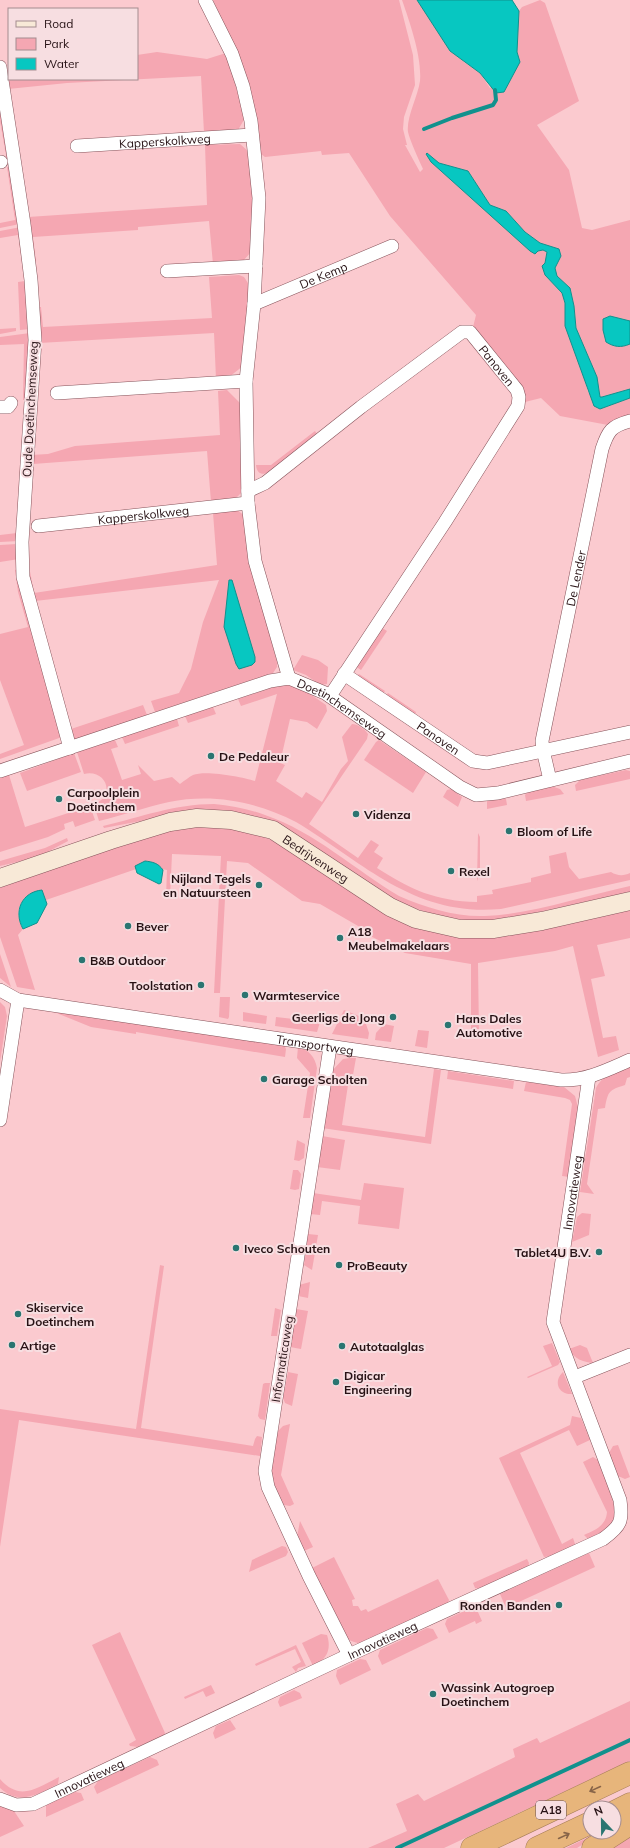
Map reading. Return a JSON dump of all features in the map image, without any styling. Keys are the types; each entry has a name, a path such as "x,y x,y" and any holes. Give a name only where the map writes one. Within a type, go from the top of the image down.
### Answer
{"highway":[{"name":"A18","path":"472,1848 630,1773"},
{"path":"593,1848 630,1824"},
{"name":"A18","path":"537,1848 582,1827"}],"main road":[{"name":"Bedrijvenweg","path":"0,878 170,822 197,818 231,820 273,830 390,907 416,919 460,929 493,930 542,922 630,901"}],"street":[{"path":"205,0 232,54 243,86 252,135 259,198 254,304 246,381 248,497 255,561 289,678"},
{"name":"Oude Doetinchemseweg","path":"0,67 24,224 31,280 34,335 22,542 23,577 70,748"},
{"name":"Kapperskolkweg","path":"77,146 252,135"},
{"name":"De Kemp","path":"254,304 392,246"},
{"path":"167,271 256,266"},
{"name":"Panoven","path":"248,497 256,488 271,479 361,407 462,332 470,332 517,390 519,397 518,406 445,522 330,696"},
{"path":"57,393 246,381"},
{"name":"De Lender","path":"550,780 542,741 602,449 606,437 613,427 630,421"},
{"name":"Kapperskolkweg","path":"38,526 248,497"},
{"name":"Panoven","path":"344,674 473,761 487,763 543,750"},
{"name":"Doetinchemseweg","path":"0,771 270,681 289,678 310,685 330,696 460,787 476,795 498,793 630,762"},
{"path":"543,750 630,732"},
{"name":"Transportweg","path":"0,990 18,1000 232,1031 330,1048 561,1080 574,1081 590,1077 630,1060"},
{"path":"0,1120 18,1000"},
{"name":"Informaticaweg","path":"330,1048 265,1471 268,1487 309,1576 349,1655"},
{"name":"Innovatieweg","path":"0,1799 16,1805 33,1804 349,1655 603,1538 615,1530 623,1515 620,1500 575,1377 553,1322 590,1077"},
{"path":"575,1377 630,1355"}],"green space":[{"path":"213,0 399,0 413,55 415,85 404,117 403,129 407,145 405,145 420,172 423,169 408,132 410,114 420,81 419,61 415,40 402,0 417,0 464,62 480,73 490,88 520,62 517,52 519,11 522,7 540,0 545,3 579,101 537,125 569,170 582,228 592,230 630,220 630,389 602,398 600,397 597,377 576,328 574,306 570,288 557,276 555,268 561,256 559,249 540,243 525,232 506,211 490,205 468,171 439,163 427,154 431,162 530,251 543,250 547,252 545,263 542,267 545,275 562,293 565,303 565,326 583,373 588,392 606,407 630,398 630,417 608,425 560,416 541,398 525,402 525,394 473,327 476,315 390,216 349,153 322,155 321,151 265,157 261,154 258,131 234,46"},
{"path":"157,52 207,59 226,53 245,118 238,130 204,133 201,76 138,79 138,55"},
{"path":"4,70 8,70 8,80 124,80 67,83 8,89"},
{"path":"0,100 12,160 7,161 0,121"},
{"path":"240,144 248,151 254,203 251,252 243,261 213,264 209,221 138,227 138,230 33,237 36,261 34,262 28,217 207,205 205,145"},
{"path":"12,166 20,224 0,228 0,223 15,220 7,167"},
{"path":"21,227 30,329 20,330 18,282 25,281 18,235 0,238 0,231"},
{"path":"239,275 244,277 250,286 243,366 229,377 216,379 214,333 39,343 38,307 41,307 43,327 212,318 209,277"},
{"path":"16,328 16,331 0,334 0,329"},
{"path":"30,333 27,400 23,400 24,344 0,345 0,337"},
{"path":"227,390 241,404 242,492 236,498 211,502 207,451 33,464 31,455 48,454 75,446 220,435 218,391"},
{"path":"315,431 318,436 271,472 263,474 258,471 256,465 271,465"},
{"path":"237,510 245,516 257,588 277,662 277,667 273,673 155,712 151,701 179,693 191,669 203,622 219,580 35,601 26,575 28,549 29,566 34,593 217,565 213,513"},
{"path":"17,533 19,541 0,542 0,535"},
{"path":"17,544 19,559 0,562 0,545"},
{"path":"19,569 62,737 0,759 0,754 24,745 0,680 0,634 28,627 18,592 15,570"},
{"path":"379,626 387,631 361,670 355,666"},
{"path":"302,655 318,660 328,667 327,684 320,685 306,675 293,670"},
{"path":"359,674 385,691 383,694 357,676"},
{"path":"280,685 299,688 326,705 327,711 317,729 307,722 290,719 280,763 285,765 276,781 302,798 306,792 322,802 341,769 348,761 342,737 352,724 367,732 367,739 309,824 358,858 371,840 379,845 374,852 383,858 377,868 401,882 436,897 477,902 477,896 493,894 492,890 531,882 531,878 551,873 549,856 566,852 569,867 579,879 611,872 620,875 630,873 630,880 501,909 470,909 442,905 416,896 391,884 368,870 296,822 266,809 234,801 218,799 185,799 160,804 99,821 94,805 104,798 106,793 105,783 103,779 95,774 84,774 77,752 115,740 118,747 111,749 122,780 141,774 138,765 154,781 172,777 180,784 193,775 206,773 233,776 255,781 277,694 241,706 238,699"},
{"path":"388,693 416,712 415,715 386,695"},
{"path":"143,705 147,715 72,741 71,729"},
{"path":"213,707 216,714 188,723 185,716"},
{"path":"177,719 179,726 125,744 122,737"},
{"path":"379,740 426,772 413,793 364,760"},
{"path":"74,753 81,772 27,791 20,773"},
{"path":"626,770 630,771 630,779 576,791 575,785 580,780"},
{"path":"9,775 25,827 90,806 95,820 75,827 73,821 64,824 65,829 48,837 0,852 0,778"},
{"path":"551,786 560,789 564,794 526,801 525,795 528,792"},
{"path":"451,789 462,797 458,807 443,797 447,790"},
{"path":"499,798 506,799 507,805 487,809 487,801"},
{"path":"214,804 253,811 283,822 318,841 399,896 441,911 474,916 503,915 540,908 630,886 630,892 511,918 479,921 464,920 422,911 392,899 286,830 146,820 104,828 103,826 186,806"},
{"path":"194,826 233,829 252,833 271,840 421,928 630,908 630,938 597,945 605,976 591,979 603,1038 616,1036 619,1050 598,1057 573,946 555,951 478,963 479,1034 471,1032 471,964 405,953 364,933 365,930 320,904 302,901 248,863 227,861 220,993 214,993 221,856 172,854 170,898 166,897 167,870 145,866 46,900 42,890 29,895 24,899 19,909 20,922 23,929 18,935 35,990 17,987 0,937 0,888 120,845 169,831"},
{"path":"478,833 480,837 480,873 477,881"},
{"path":"67,838 68,841 38,857 0,866 0,861 45,848"},
{"path":"0,954 11,987 0,978"},
{"path":"220,997 230,997 228,1019 219,1017"},
{"path":"0,1002 5,1007 7,1016 0,1062"},
{"path":"344,1010 364,1018 369,1033 368,1039 332,1034"},
{"path":"54,1012 284,1045 286,1049 285,1057 136,1032 136,1034 91,1027"},
{"path":"243,1012 267,1016 266,1024 243,1021"},
{"path":"276,1017 320,1022 317,1032 275,1026"},
{"path":"384,1024 394,1026 391,1042 375,1040 376,1033"},
{"path":"418,1030 429,1031 427,1048 415,1046"},
{"path":"298,1047 311,1054 315,1060 317,1068 310,1118 303,1118 310,1073 297,1058"},
{"path":"356,1058 351,1086 348,1085 342,1125 425,1137 434,1069 441,1070 431,1144 322,1128 332,1071 343,1059"},
{"path":"630,1066 630,1077 627,1078 625,1085 612,1090 608,1095 605,1108 598,1109 587,1184 594,1194 580,1192 596,1088 606,1076"},
{"path":"448,1071 514,1081 513,1089 447,1079"},
{"path":"526,1082 564,1087 575,1096 579,1111 569,1177 562,1176 572,1104 570,1100 565,1098 524,1091"},
{"path":"322,1136 345,1140 340,1170 317,1167"},
{"path":"297,1140 305,1144 304,1158 299,1161 294,1160"},
{"path":"293,1170 298,1170 301,1174 299,1189 295,1190 290,1189"},
{"path":"364,1183 404,1188 399,1229 358,1224 360,1206 322,1201 320,1215 310,1214 313,1193 361,1200"},
{"path":"582,1213 591,1214 589,1235 572,1242 577,1217"},
{"path":"308,1234 318,1235 312,1270 304,1265"},
{"path":"160,1265 164,1266 141,1428 253,1446 257,1436 262,1437 260,1456 19,1420 0,1547 0,1409 136,1429"},
{"path":"310,1282 308,1298 298,1296 299,1285"},
{"path":"275,1308 281,1310 277,1336 271,1336"},
{"path":"296,1309 308,1311 301,1349 290,1347"},
{"path":"552,1343 560,1362 558,1365 528,1378 527,1377 552,1366 543,1346"},
{"path":"580,1345 587,1348 593,1363 579,1359 573,1355 569,1349"},
{"path":"288,1372 298,1374 292,1406 285,1403 283,1398"},
{"path":"563,1372 572,1394 563,1392 558,1387 558,1379"},
{"path":"270,1383 265,1420 260,1419 258,1416 263,1384"},
{"path":"572,1416 581,1418 590,1440 577,1446 569,1430 520,1453 562,1544 573,1538 575,1544 574,1546 552,1556 544,1557 499,1458 570,1425"},
{"path":"290,1424 281,1475 294,1504 290,1506 284,1505 281,1501 270,1475 277,1432 283,1426"},
{"path":"618,1445 630,1477 625,1479 618,1476 609,1453 613,1446"},
{"path":"593,1457 598,1460 608,1485 614,1513 613,1521 608,1530 588,1539 584,1535 599,1527 605,1521 607,1512 583,1462"},
{"path":"300,1521 313,1547 304,1551 297,1537"},
{"path":"282,1546 286,1547 288,1552 286,1556 249,1572 252,1560"},
{"path":"589,1553 595,1567 506,1608 500,1594"},
{"path":"334,1557 355,1599 352,1600 353,1606 358,1606 361,1611 366,1609 368,1612 438,1579 449,1600 448,1603 361,1644 351,1641 346,1637 310,1569"},
{"path":"527,1559 529,1563 528,1567 481,1589 475,1588 473,1583"},
{"path":"473,1607 477,1610 482,1621 476,1624 475,1621 449,1633 445,1624 447,1619"},
{"path":"427,1628 433,1629 438,1638 382,1665 378,1656 380,1650"},
{"path":"120,1632 165,1733 164,1735 138,1747 130,1746 129,1744 136,1740 92,1645"},
{"path":"321,1634 327,1635 329,1645 327,1654 318,1664 313,1666 302,1643"},
{"path":"296,1645 306,1666 298,1668 296,1672 292,1667 301,1662 295,1649 256,1666 255,1664"},
{"path":"360,1659 366,1660 371,1670 340,1685 336,1676 337,1670"},
{"path":"211,1685 215,1693 206,1697 203,1691 185,1699 184,1697"},
{"path":"294,1690 300,1693 302,1698 280,1707 278,1702 280,1697"},
{"path":"630,1701 630,1761 444,1848 368,1848 407,1831 396,1804 418,1794 424,1801 515,1757 513,1749 537,1738 540,1743"},
{"path":"230,1720 236,1729 215,1739 213,1733 216,1726"},
{"path":"150,1757 157,1760 159,1765 97,1794 94,1787 98,1781"},
{"path":"59,1777 58,1784 29,1796 14,1796 0,1788 0,1779 7,1786 15,1790 29,1791"},
{"path":"75,1792 81,1793 84,1800 46,1817 46,1805"},
{"path":"0,1805 14,1811 24,1826 0,1837"},
{"path":"630,1835 630,1848 608,1848 622,1840"},
{"path":"582,1840 590,1840 577,1848 566,1848"}],"water":[{"path":"417,0 512,0 519,11 517,52 520,62 504,92 496,93 480,73 450,51"},
{"path":"427,153 439,163 468,171 490,205 506,211 525,232 540,243 559,249 561,256 555,268 557,276 570,288 574,306 576,328 597,377 600,397 630,389 630,398 600,409 594,406 565,326 565,303 562,293 545,275 542,266 545,263 547,252 543,250 538,251 535,254 530,251 431,162 426,154"},
{"path":"610,316 630,321 630,344 618,346 606,342 603,330 603,319"},
{"path":"229,580 232,580 255,657 255,662 252,665 239,669 224,627"},
{"path":"145,861 155,863 163,870 161,883 159,884 137,873 135,866"},
{"path":"42,890 47,904 37,923 23,929 19,916 21,904 29,894"}],"waterway":[{"path":"424,129 493,105 496,100 495,90"},
{"path":"397,1848 630,1740"}],"place":[{"name":"De Pedaleur","path":"211,756"},
{"name":"Carpoolplein Doetinchem","path":"59,799"},
{"name":"Videnza","path":"356,814"},
{"name":"Bloom of Life","path":"509,831"},
{"name":"Rexel","path":"451,871"},
{"name":"Nijland Tegels en Natuursteen","path":"259,885"},
{"name":"Bever","path":"128,926"},
{"name":"A18 Meubelmakelaars","path":"340,938"},
{"name":"B&B Outdoor","path":"82,960"},
{"name":"Toolstation","path":"201,985"},
{"name":"Warmteservice","path":"245,995"},
{"name":"Geerligs de Jong","path":"393,1017"},
{"name":"Hans Dales Automotive","path":"448,1025"},
{"name":"Garage Scholten","path":"264,1079"},
{"name":"Iveco Schouten","path":"236,1248"},
{"name":"Tablet4U B.V.","path":"599,1252"},
{"name":"ProBeauty","path":"339,1265"},
{"name":"Skiservice Doetinchem","path":"18,1314"},
{"name":"Artige","path":"12,1345"},
{"name":"Autotaalglas","path":"342,1346"},
{"name":"Digicar Engineering","path":"336,1382"},
{"name":"Ronden Banden","path":"559,1605"},
{"name":"Wassink Autogroep Doetinchem","path":"433,1694"}]}
